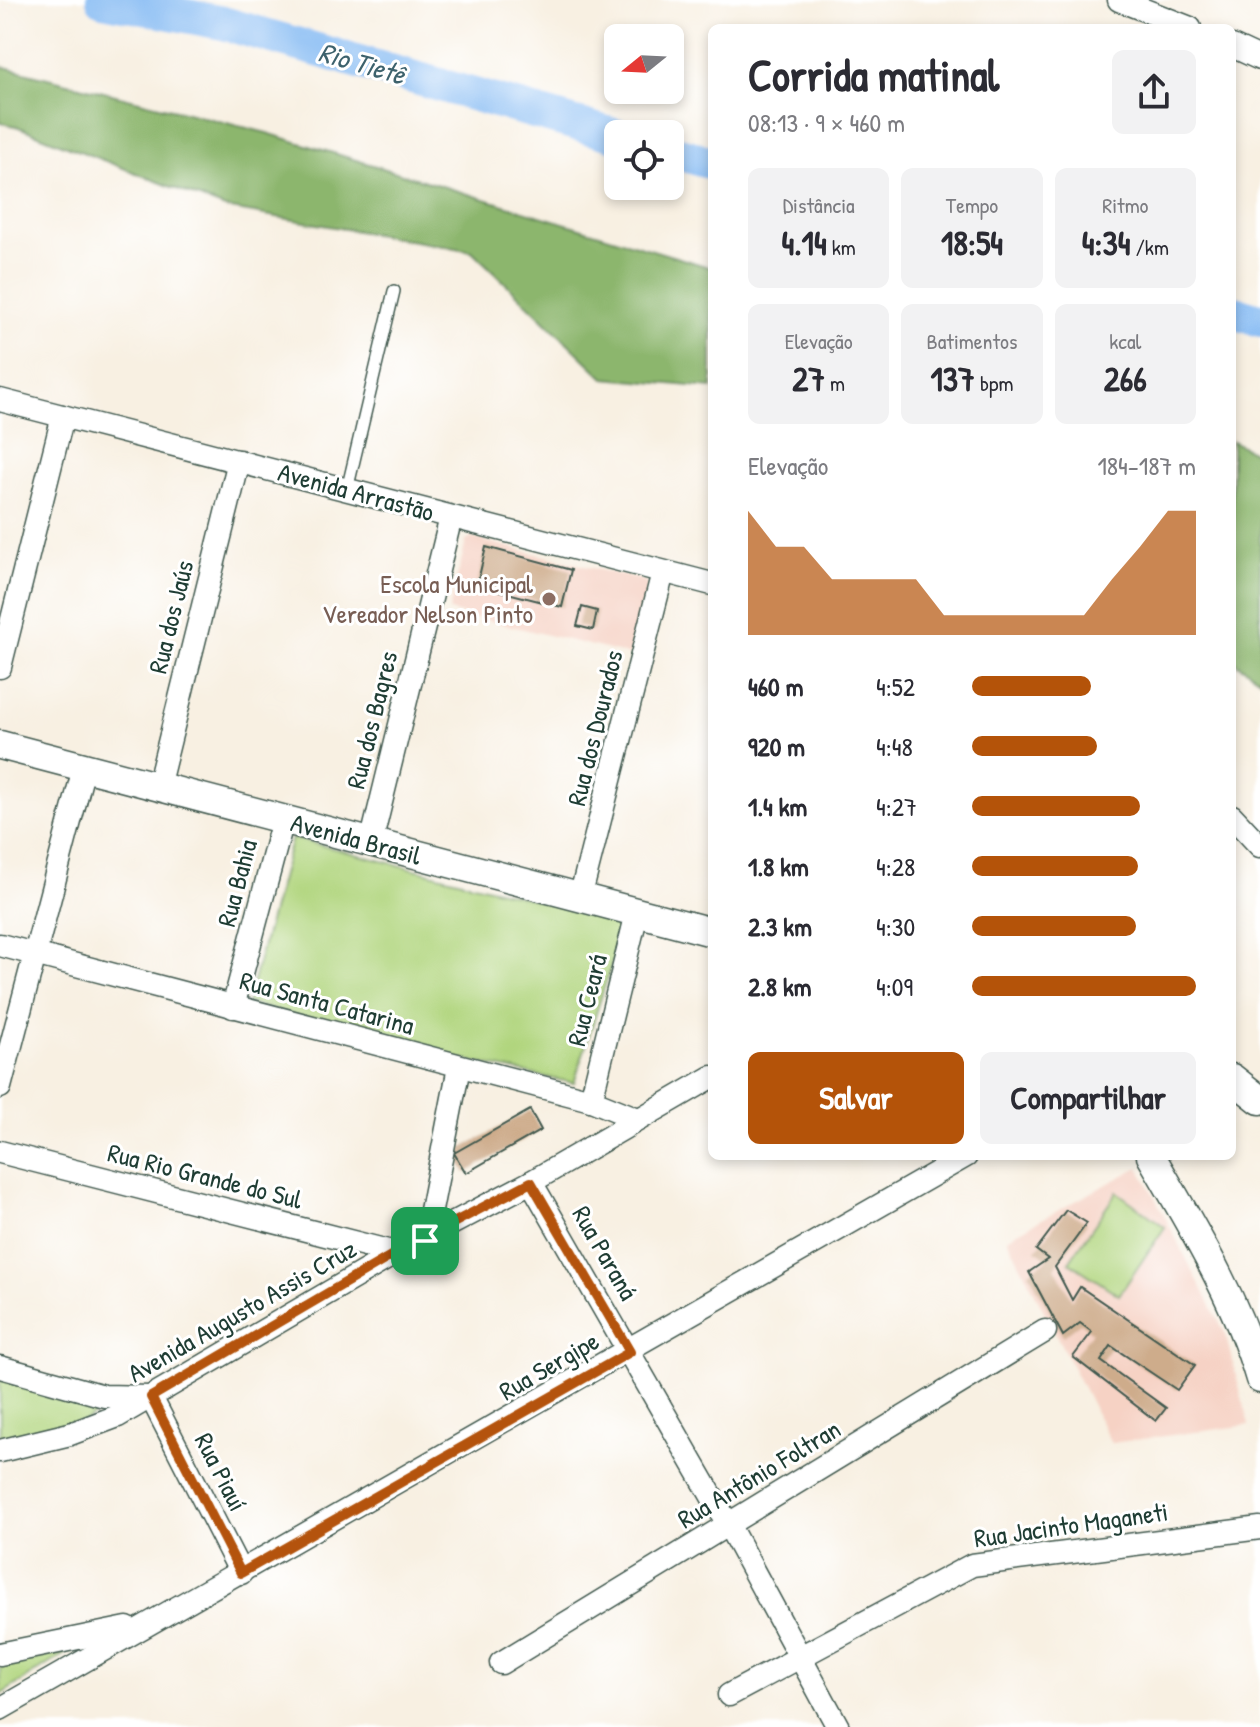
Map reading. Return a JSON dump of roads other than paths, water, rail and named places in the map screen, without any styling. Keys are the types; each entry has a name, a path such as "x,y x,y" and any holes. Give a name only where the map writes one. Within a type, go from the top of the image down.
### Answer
{"street":[{"path":"1119,0 1180,24"},
{"path":"1236,48 1260,59"},
{"name":"Avenida Arrastão","path":"0,400 708,583"},
{"path":"0,667 63,416"},
{"name":"Rua dos Jaús","path":"158,787 239,461"},
{"name":"Rua dos Bagres","path":"371,843 451,517"},
{"name":"Rua dos Dourados","path":"580,898 663,572"},
{"name":"Avenida Brasil","path":"0,745 708,931"},
{"path":"0,1087 84,768"},
{"name":"Rua Bahia","path":"233,1007 283,820"},
{"path":"1236,820 1260,846"},
{"name":"Rua Ceará","path":"591,1100 637,913"},
{"name":"Rua Santa Catarina","path":"0,945 591,1100 638,1119"},
{"path":"425,1241 459,1067"},
{"name":"Avenida Augusto Assis Cruz","path":"0,1451 97,1425 151,1397 396,1253 425,1241 531,1182 708,1079"},
{"path":"1236,1081 1260,1100"},
{"name":"Rua Rio Grande do Sul","path":"0,1152 396,1253"},
{"name":"Rua Sergipe","path":"143,1624 241,1573 630,1352 959,1160"},
{"path":"1153,1160 1254,1338 1260,1379"},
{"name":"Rua Paraná","path":"531,1182 729,1526 838,1727"},
{"name":"Rua Antônio Foltran","path":"501,1663 1045,1331"},
{"path":"0,1367 104,1396 151,1397"},
{"name":"Rua Piauí","path":"151,1397 241,1573"},
{"name":"Rua Jacinto Maganeti","path":"729,1695 972,1565 1260,1528"},
{"path":"0,1654 143,1624"},
{"path":"0,1709 143,1624"}],"lane":[{"path":"347,490 394,291"}],"waterway":[{"name":"Rio Tietê","path":"103,0 223,23 604,132"},
{"name":"Rio Tietê","path":"684,155 708,162"},
{"name":"Rio Tietê","path":"1236,313 1260,320"}],"place":[{"name":"Escola Municipal Vereador Nelson Pinto","path":"549,599"}]}
